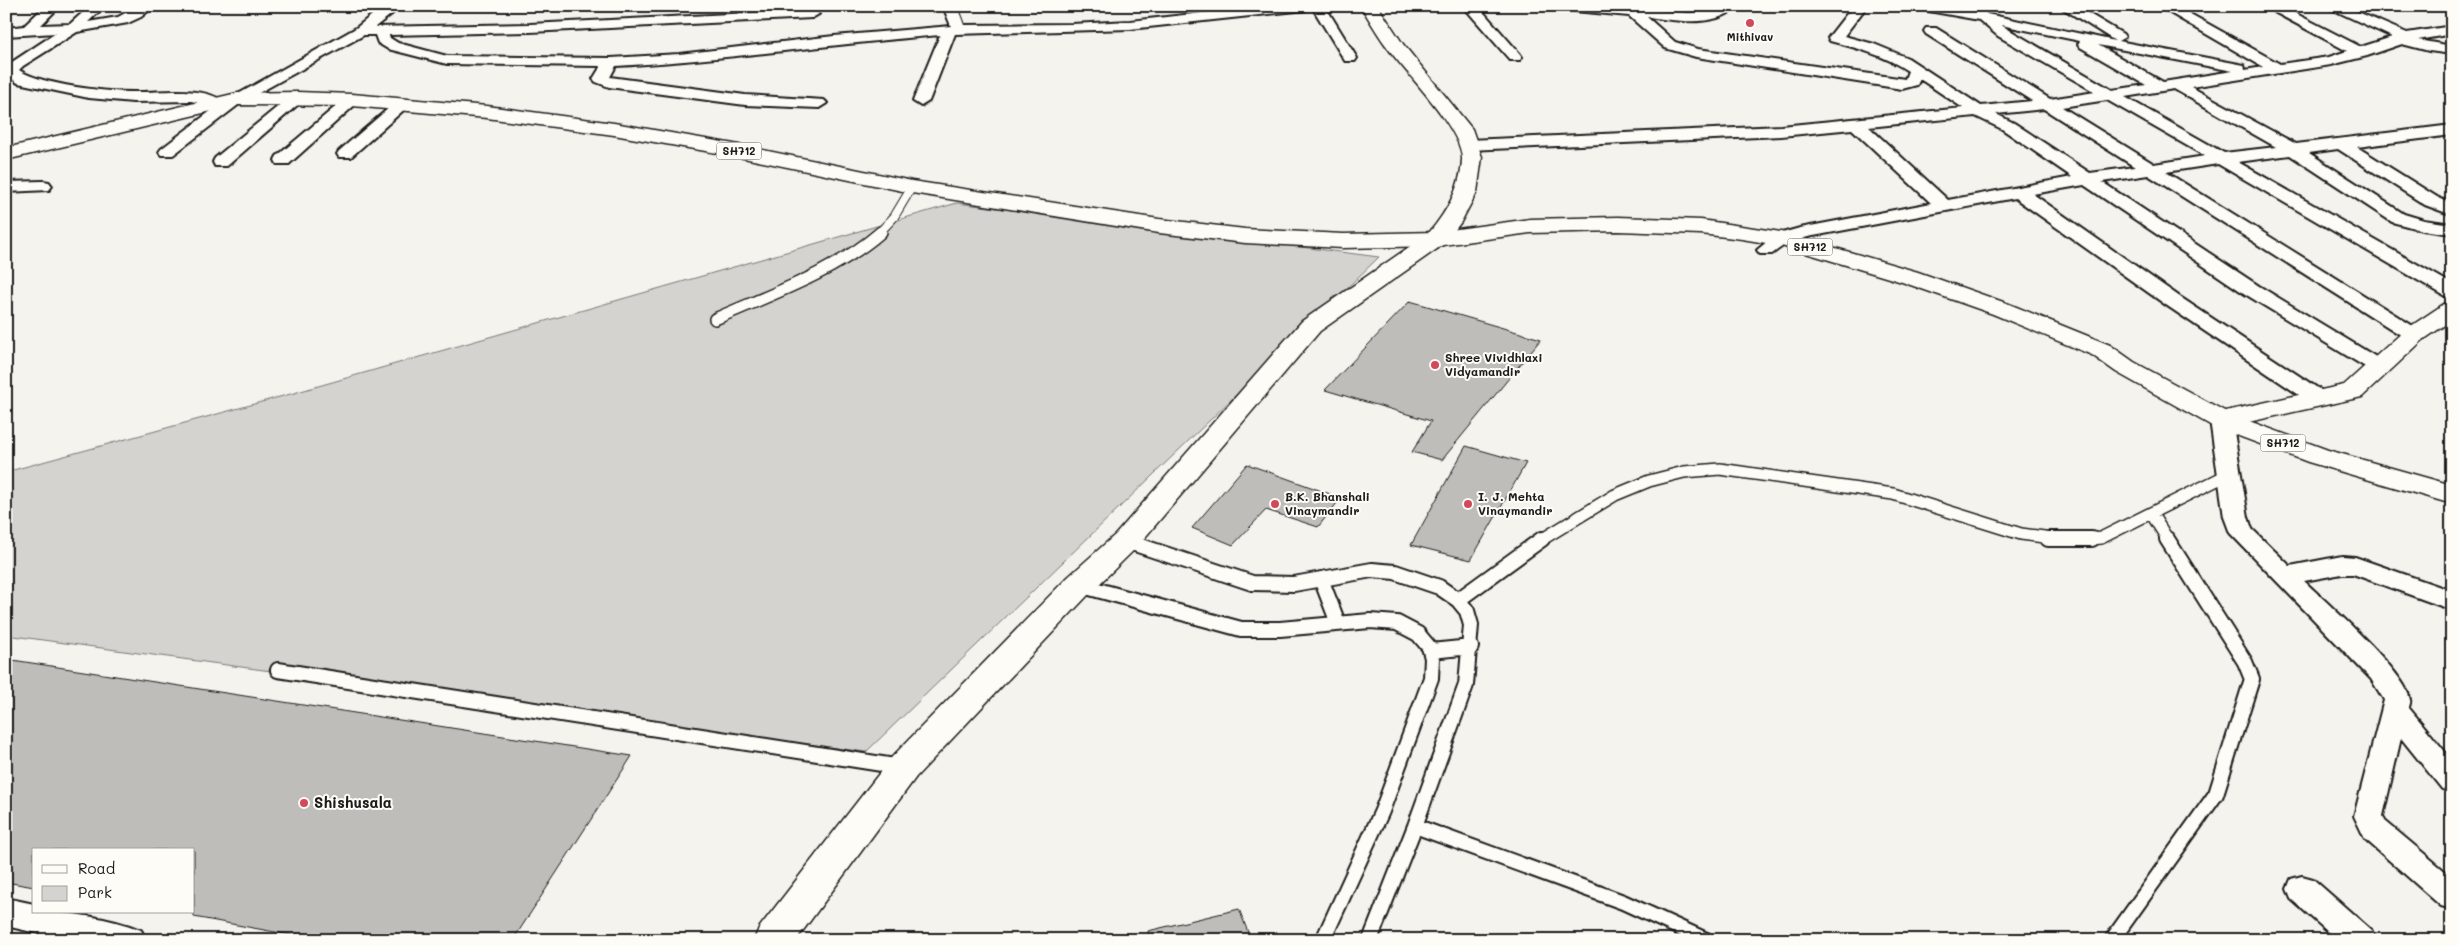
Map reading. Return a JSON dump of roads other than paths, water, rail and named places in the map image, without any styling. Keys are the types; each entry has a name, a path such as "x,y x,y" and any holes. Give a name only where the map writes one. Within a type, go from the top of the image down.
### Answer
{"main road":[{"path":"773,940 904,767 1080,585 1126,541 1311,326 1436,239 1450,222 1466,192 1472,157 1468,144 1462,129 1396,47 1369,6"},
{"name":"SH712","path":"6,154 237,99 297,98 352,100 487,112 614,129 734,150 912,187 1159,226 1246,236 1343,241 1436,239 1475,232 1541,238 1630,237 1773,244 1830,267 1948,304 2125,367 2221,420 2318,456 2452,495"},
{"path":"2221,420 2353,391 2414,335 2452,309"}],"street":[{"path":"28,30 53,6"},
{"path":"98,6 76,26 8,71 23,80 89,93 125,97 192,96 217,103"},
{"path":"6,32 118,22 138,15 147,6"},
{"path":"921,101 954,29 950,6"},
{"path":"381,30 383,40 393,46 447,60 611,62 679,58 834,40 954,29 1120,25 1306,6"},
{"path":"1318,6 1350,58"},
{"path":"1470,6 1515,57"},
{"path":"1563,6 1635,14 1702,17 1712,15 1730,6"},
{"path":"1860,6 1835,35 1835,38 1888,53 1916,68 1979,112 2008,126 2252,290 2379,368"},
{"path":"1922,6 2065,32 2207,64 2270,70"},
{"path":"1968,6 2003,33 2218,159 2452,292"},
{"path":"2066,6 2136,48"},
{"path":"2165,6 2270,70"},
{"path":"2270,6 2362,53"},
{"path":"2332,6 2403,39 2429,48 2452,50"},
{"path":"2364,6 2368,22"},
{"path":"168,152 237,99 361,31 390,7"},
{"path":"361,31 530,28 749,11 812,14"},
{"path":"1635,14 1670,45 1696,53 1902,84 1912,82 1916,68"},
{"path":"1468,144 1781,131 1979,112 2048,104 2331,61 2403,39 2452,30"},
{"path":"1931,31 2154,169 2414,335"},
{"path":"2065,32 2292,148 2398,218 2422,225 2452,229"},
{"path":"611,62 601,75 601,79 609,82 754,101 820,103"},
{"path":"221,162 297,98"},
{"path":"283,160 352,100"},
{"path":"346,154 402,104"},
{"path":"1855,123 1944,206"},
{"path":"1773,244 1806,232 2087,179 2292,148 2452,130"},
{"path":"2340,142 2431,201 2452,210"},
{"path":"6,187 43,186"},
{"path":"2018,192 2167,297 2318,398"},
{"path":"2221,420 2236,517 2242,533 2380,672 2392,688 2397,700 2368,816 2375,830 2452,896"},
{"path":"2284,576 2342,565 2355,566 2452,601"},
{"path":"2394,709 2452,782"},
{"path":"2302,888 2360,940"},
{"path":"6,912 130,940"}],"lane":[{"path":"715,319 824,269 859,249 886,228 897,214 912,187"},
{"path":"1458,600 1567,521 1626,490 1700,468 1720,469 1893,494 1917,499 1987,525 2031,536 2060,541 2081,542 2101,538 2229,474"},
{"path":"2112,940 2216,794 2252,679 2245,662 2151,513"},
{"path":"1126,541 1252,583 1294,584 1372,570 1396,572 1429,582 1458,600 1467,611 1470,618 1471,647 1466,685 1415,826 1370,940"},
{"path":"1321,579 1338,623"},
{"path":"1080,585 1241,629 1260,630 1369,620 1396,623 1413,630 1424,639 1431,651 1433,661 1431,678 1394,783 1343,901 1323,940"},
{"path":"1431,651 1471,647"},
{"path":"278,670 904,767"},
{"path":"1415,826 1623,902 1706,940"}],"place":[{"name":"Mithivav","path":"1750,23"},
{"name":"Shree Vividhlaxi Vidyamandir","path":"1435,365"},
{"name":"B.K. Bhanshali Vinaymandir","path":"1275,504"},
{"name":"I. J. Mehta Vinaymandir","path":"1468,504"},
{"name":"Shishusala","path":"304,803"}]}
